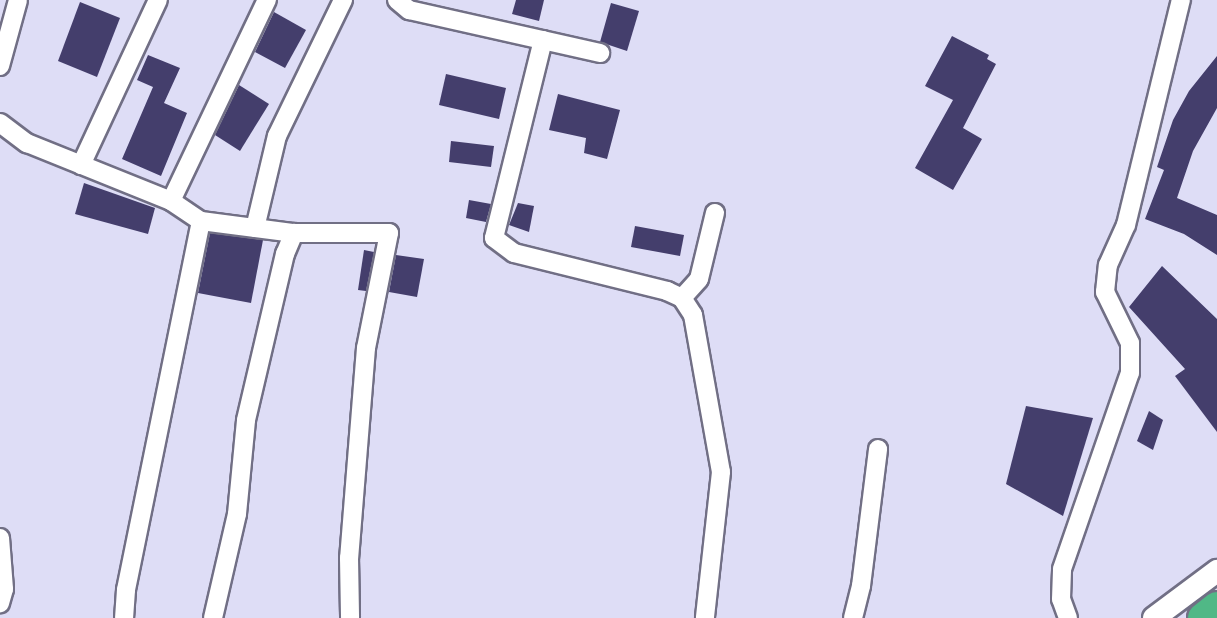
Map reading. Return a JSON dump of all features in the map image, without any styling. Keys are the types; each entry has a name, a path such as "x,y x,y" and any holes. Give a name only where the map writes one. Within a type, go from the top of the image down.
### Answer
{"highway":[{"path":"1203,618 1217,607"}],"street":[{"path":"0,66 18,0"},
{"path":"81,165 158,0"},
{"path":"171,201 267,0"},
{"path":"255,228 277,135 343,0"},
{"path":"397,0 409,10 600,53"},
{"path":"1068,618 1061,599 1062,569 1130,373 1130,343 1105,292 1108,265 1126,225 1181,0"},
{"path":"543,40 494,238 514,253 637,282 682,298 693,315 722,472 705,618"},
{"path":"0,123 27,143 171,201 201,221 294,233 389,233 366,348 349,558 350,618"},
{"path":"682,298 699,279 716,213"},
{"path":"124,618 126,590 201,221"},
{"path":"213,618 237,514 246,420 285,254 294,233"},
{"path":"853,618 861,586 878,449"},
{"path":"0,538 4,589 0,603"},
{"path":"1154,618 1217,571"}],"building":[{"path":"516,0 544,0 539,21 512,14"},
{"path":"80,2 120,18 97,77 58,61"},
{"path":"611,3 639,11 627,51 600,42"},
{"path":"274,12 306,30 285,68 255,52"},
{"path":"952,36 989,55 987,59 996,64 963,128 982,139 953,190 915,168 953,100 925,86"},
{"path":"148,55 180,68 164,103 187,113 161,176 122,159 153,87 137,80"},
{"path":"1217,56 1217,108 1193,151 1177,198 1217,215 1217,255 1184,234 1145,219 1164,170 1157,167 1173,120 1189,91"},
{"path":"446,74 506,88 499,119 439,105"},
{"path":"239,85 269,104 240,151 215,135"},
{"path":"558,94 620,110 607,159 584,153 586,138 549,130"},
{"path":"451,141 494,146 491,167 449,162"},
{"path":"84,183 155,208 148,234 75,214"},
{"path":"469,200 491,204 486,222 466,218"},
{"path":"518,203 534,206 529,232 509,225"},
{"path":"635,226 684,235 680,256 631,247"},
{"path":"210,233 263,240 251,303 198,293"},
{"path":"364,250 374,252 366,291 358,290"},
{"path":"396,255 424,259 417,297 389,292"},
{"path":"1162,266 1217,319 1217,432 1175,376 1185,369 1129,307"},
{"path":"1026,406 1093,418 1063,516 1006,484"},
{"path":"1149,411 1163,420 1153,450 1137,441"}]}
